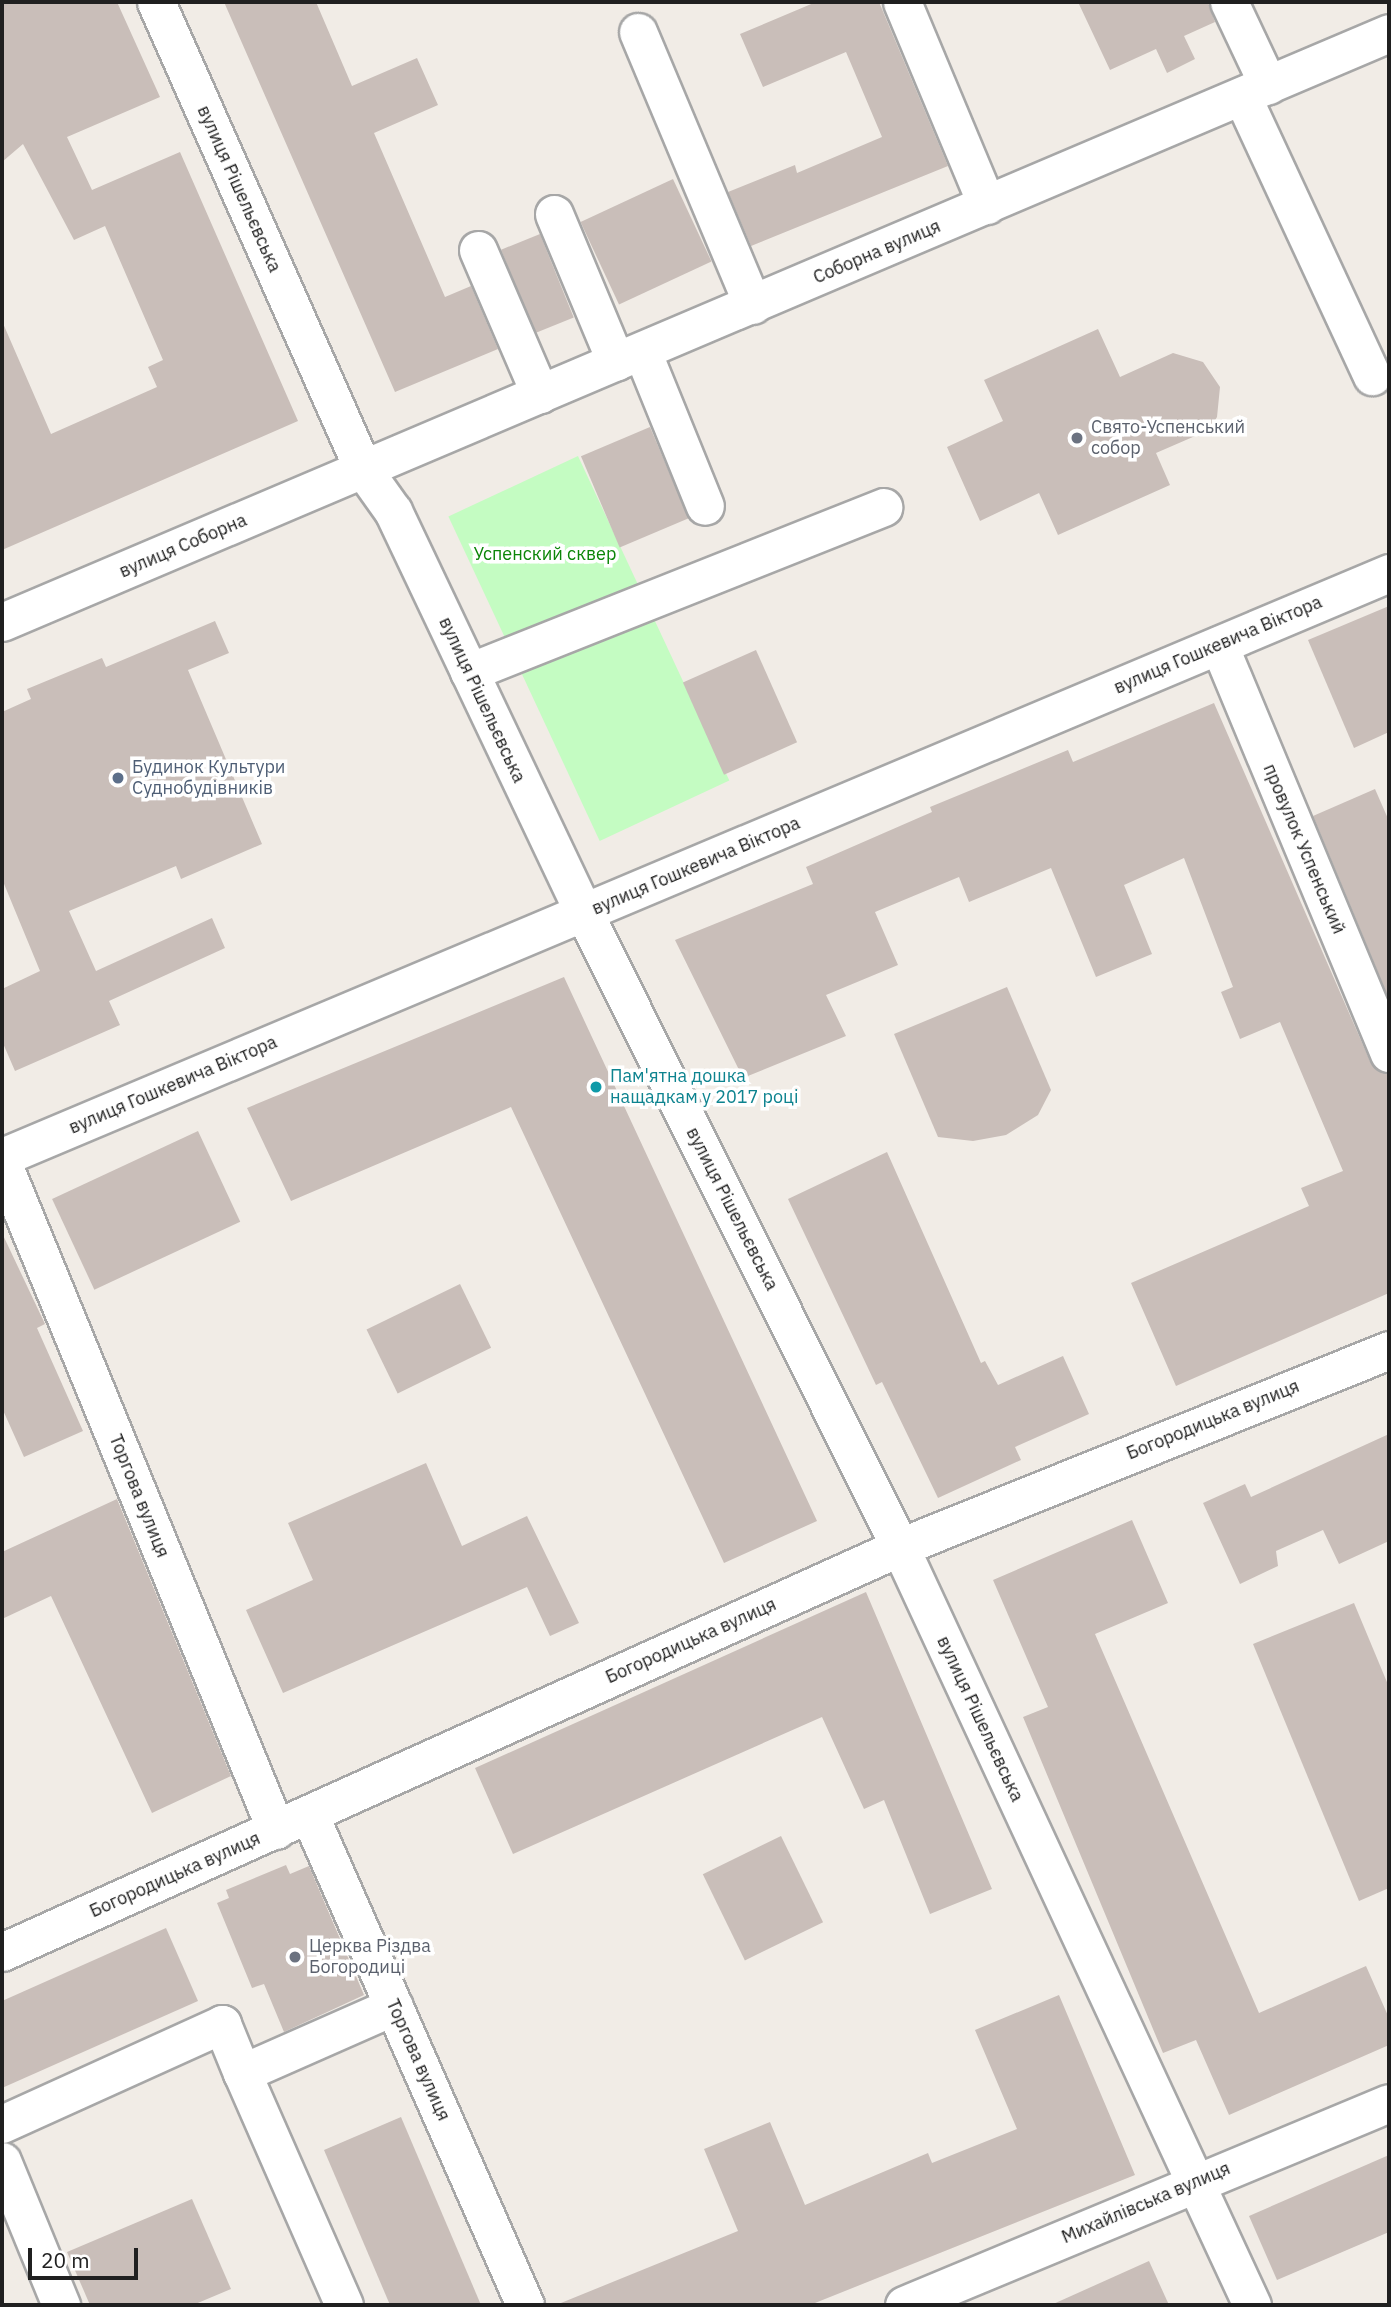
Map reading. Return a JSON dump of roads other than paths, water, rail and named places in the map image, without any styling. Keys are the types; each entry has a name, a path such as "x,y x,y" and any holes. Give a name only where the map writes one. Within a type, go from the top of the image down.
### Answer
{"street":[{"name":"вулиця Рішельєвська","path":"156,2 363,469 393,511 584,913 900,1547 1252,2305"},
{"path":"902,2 988,205"},
{"path":"1229,2 1255,90 1371,376"},
{"path":"1383,2 1389,15"},
{"path":"638,32 753,305"},
{"name":"Соборна вулиця","path":"363,469 1389,33"},
{"path":"554,214 705,506"},
{"path":"478,250 540,394"},
{"name":"вулиця Соборна","path":"2,622 363,469"},
{"path":"468,672 883,507"},
{"name":"вулиця Гошкевича Віктора","path":"2,1157 1389,573"},
{"name":"провулок Успенський","path":"1219,645 1389,1053"},
{"name":"Торгова вулиця","path":"2,1162 276,1830"},
{"name":"Богородицька вулиця","path":"2,1952 900,1547 1389,1350"},
{"name":"Торгова вулиця","path":"309,1814 525,2305"},
{"path":"242,2073 394,2006"},
{"path":"2,2124 222,2024 344,2305"},
{"name":"Михайлівська вулиця","path":"904,2305 1389,2103"},
{"path":"2,2161 61,2305"}],"place":[{"name":"Свято-Успенський собор","path":"1077,438"},
{"name":"Будинок Культури Суднобудівників","path":"118,778"},
{"name":"Пам'ятна дошка нащадкам у 2017 році","path":"596,1087"},
{"name":"Церква Різдва Богородиці","path":"295,1957"}],"park label":[{"name":"Успенский сквер","path":"545,554"}]}
